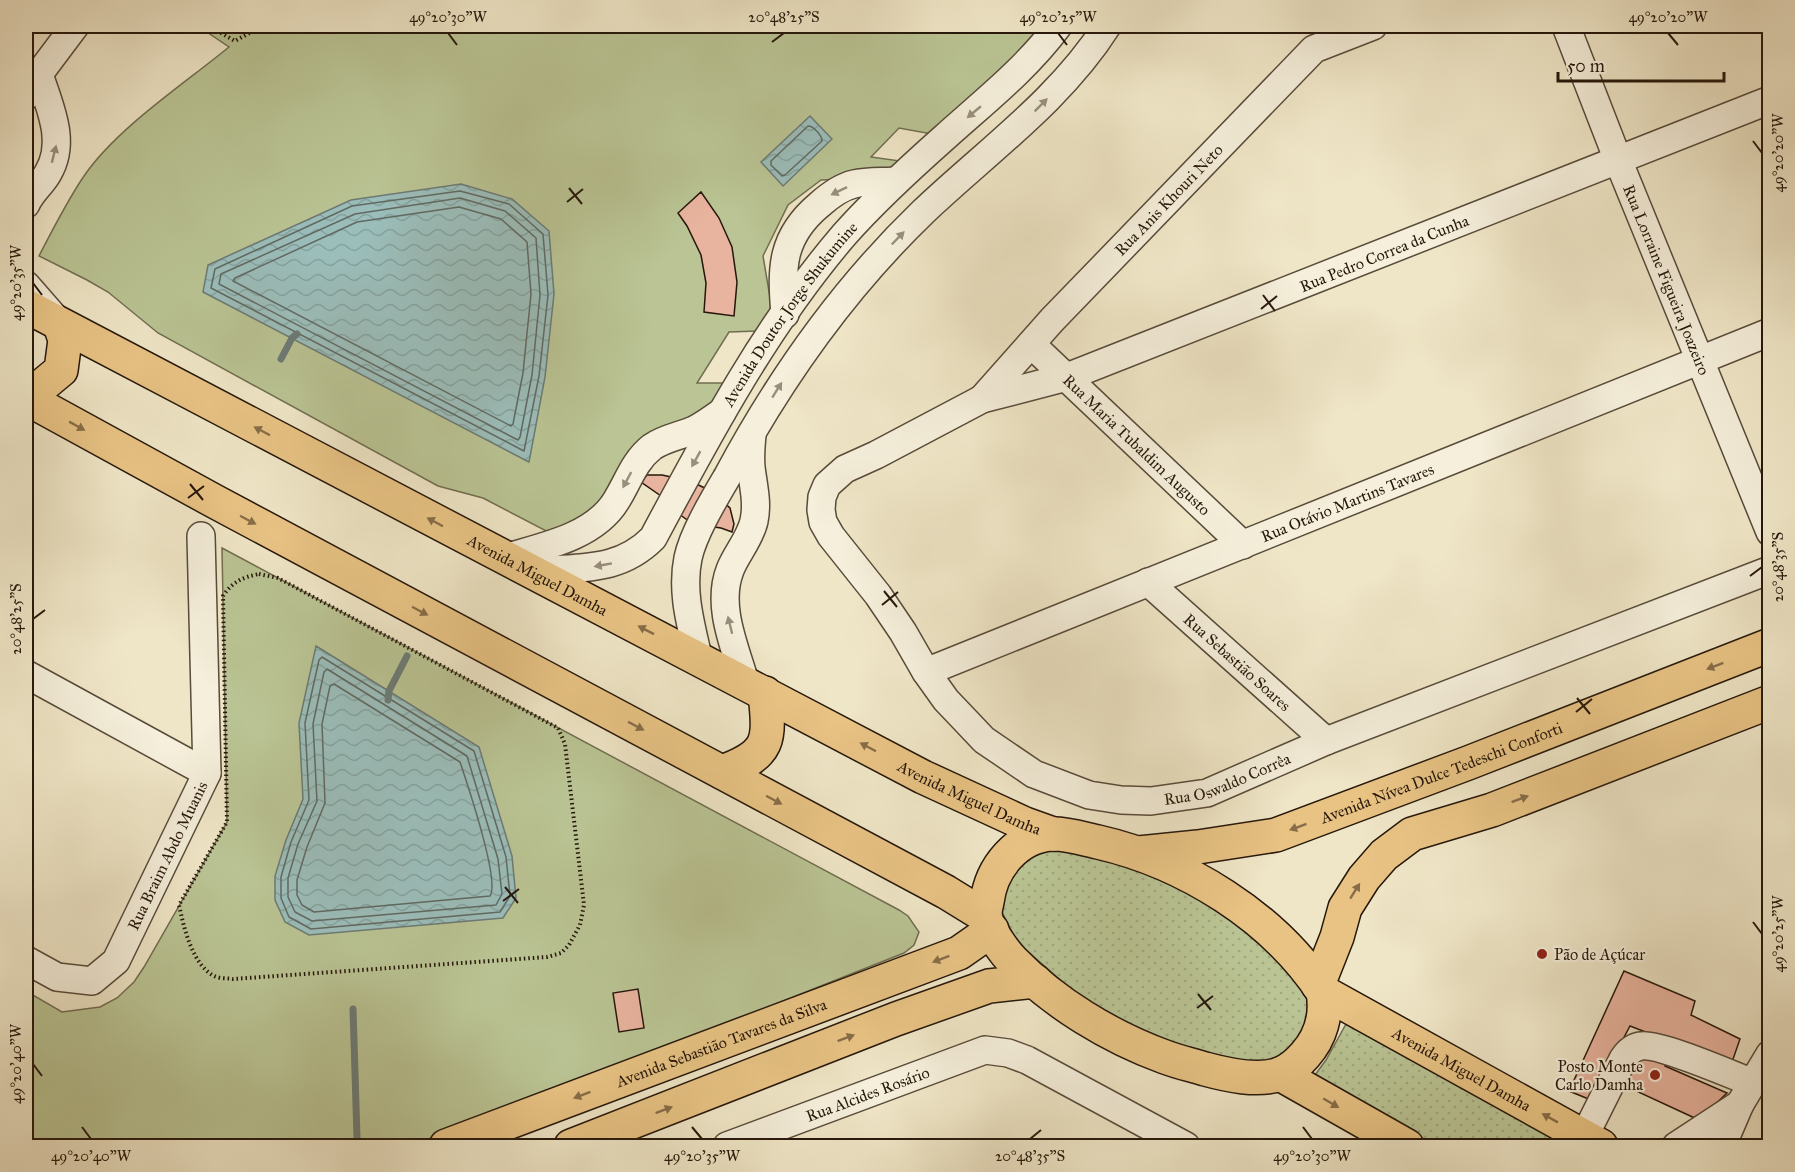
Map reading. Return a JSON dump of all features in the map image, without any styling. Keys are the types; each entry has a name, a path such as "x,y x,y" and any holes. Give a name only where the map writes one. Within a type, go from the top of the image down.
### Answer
{"main road":[{"name":"Avenida Miguel Damha","path":"26,306 923,777 1025,824 1053,834 1113,845 1137,853 1195,879 1239,906 1278,939 1303,964 1321,988 1592,1142"},
{"path":"60,325 65,340 61,370 26,397 224,507 946,892 988,923"},
{"name":"Avenida Nívea Dulce Tedeschi Conforti","path":"1137,853 1198,847 1276,835 1770,645"},
{"path":"722,772 745,764 758,753 766,738 768,724 755,687"},
{"path":"1053,834 1029,839 1010,852 998,867 988,887 988,923 997,941 1012,960 1035,981 1083,1015 1121,1038 1166,1058 1220,1073 1249,1077 1280,1074 1298,1063 1310,1050 1320,1030 1326,1008 1321,988 1345,908 1364,878 1384,855 1412,834 1492,810 1770,702"},
{"name":"Avenida Sebastião Tavares da Silva","path":"446,1146 959,953 988,923"},
{"path":"1334,945 1348,978 1378,1022"},
{"path":"571,1146 896,1019 989,986 1035,981"},
{"path":"1280,1074 1407,1146"}],"street":[{"path":"26,204 48,173 57,149 55,125 32,85 75,26"},
{"name":"Avenida Doutor Jorge Shukumine","path":"517,565 608,565 627,559 641,550 653,538 747,369 836,246 896,180 1019,71 1058,26"},
{"name":"Avenida Doutor Jorge Shukumine","path":"698,657 687,606 685,583 688,557 706,514 752,429 790,369 810,340 865,273 922,213 1059,87 1107,26"},
{"name":"Rua Anis Khouri Neto","path":"982,399 1030,344 1314,49 1373,26"},
{"name":"Rua Lorraine Figueira Joazeiro","path":"1566,26 1618,160 1770,532"},
{"name":"Rua Pedro Correa da Cunha","path":"835,477 845,469 982,399 1068,377 1770,100"},
{"path":"785,314 782,279 784,261 791,237 808,214 831,194 854,184 896,180"},
{"path":"836,246 841,264 846,271 855,274 865,273"},
{"path":"26,285 60,325"},
{"name":"Rua Otávio Martins Tavares","path":"927,672 1770,332"},
{"name":"Rua Maria Tubaldim Augusto","path":"1030,344 1068,377 1243,545"},
{"path":"517,565 548,545 602,519 616,502 638,461 651,448 664,440 696,429 723,412 752,429 750,457 756,500 754,523 724,587 725,607 730,627 755,687"},
{"name":"Rua Oswaldo Corrêa","path":"835,477 827,485 822,497 820,510 823,522 831,536 878,595 946,700 984,740 1034,774 1089,795 1121,800 1151,801 1207,793 1326,741 1770,570"},
{"name":"Rua Braim Abdo Muanis","path":"26,960 57,977 92,981 116,961 207,773 201,536"},
{"path":"653,538 688,557"},
{"name":"Rua Sebastião Soares","path":"1148,582 1326,741"},
{"path":"26,674 207,773"},
{"path":"1592,1142 1623,1059 1640,1046 1671,1052 1746,1094"},
{"name":"Rua Alcides Rosário","path":"727,1146 985,1050 1008,1053 1028,1060 1186,1146"},
{"path":"1722,1146 1746,1094 1770,1054"},
{"path":"1676,1146 1746,1094"}],"path":[{"path":"209,26 236,41 262,26"},
{"path":"259,574 278,578 558,728 565,744 584,905 574,936 561,953 547,957 233,979 217,977 207,971 188,942 179,905 227,822 223,596 236,581 259,574"}],"green space":[{"path":"198,26 1047,26 1021,56 932,134 899,128 871,157 900,161 886,177 821,180 788,205 763,256 772,309 758,331 729,332 697,383 726,383 713,402 595,514 550,533 483,498 438,486 158,333 108,292 39,256 72,195 98,158 152,107 229,47"},
{"path":"222,548 899,910 908,916 919,932 914,945 904,953 457,1130 406,1146 26,1146 26,991 62,1012 100,1007 117,998 134,982 144,967 227,822"},
{"path":"1052,847 1115,860 1188,889 1267,947 1306,995 1310,1010 1297,1044 1276,1061 1253,1064 1221,1060 1127,1024 1080,997 1025,949 1013,934 1001,910 1003,889 1019,861"},
{"path":"1346,1024 1572,1146 1437,1146 1312,1079 1326,1060"}],"water":[{"path":"810,116 832,139 783,186 761,162"},
{"path":"461,184 512,199 549,231 554,294 545,377 529,462 203,292 208,265 351,200"},
{"path":"316,646 479,747 512,856 516,898 503,918 309,935 285,922 275,900 275,876 286,840 303,799 299,723"}],"building":[{"path":"701,192 719,218 732,247 737,282 734,316 704,312 706,283 701,255 678,213"},
{"path":"647,475 662,475 690,481 709,490 730,508 734,524 732,532 693,524 641,482"},
{"path":"1624,971 1695,1001 1691,1015 1740,1039 1731,1065 1630,1026 1591,1100 1569,1091"},
{"path":"638,989 644,1028 619,1032 613,993"},
{"name":"Posto Monte Carlo Damha","path":"1646,1032 1675,1042 1665,1066 1727,1093 1699,1120 1621,1084"}],"waterway":[{"path":"281,359 292,338 297,334"},
{"path":"388,700 389,691 407,656"},
{"path":"353,1009 357,1137"}],"place":[{"name":"Pão de Açúcar","path":"1542,954"},
{"name":"Posto Monte Carlo Damha","path":"1655,1075"}]}
